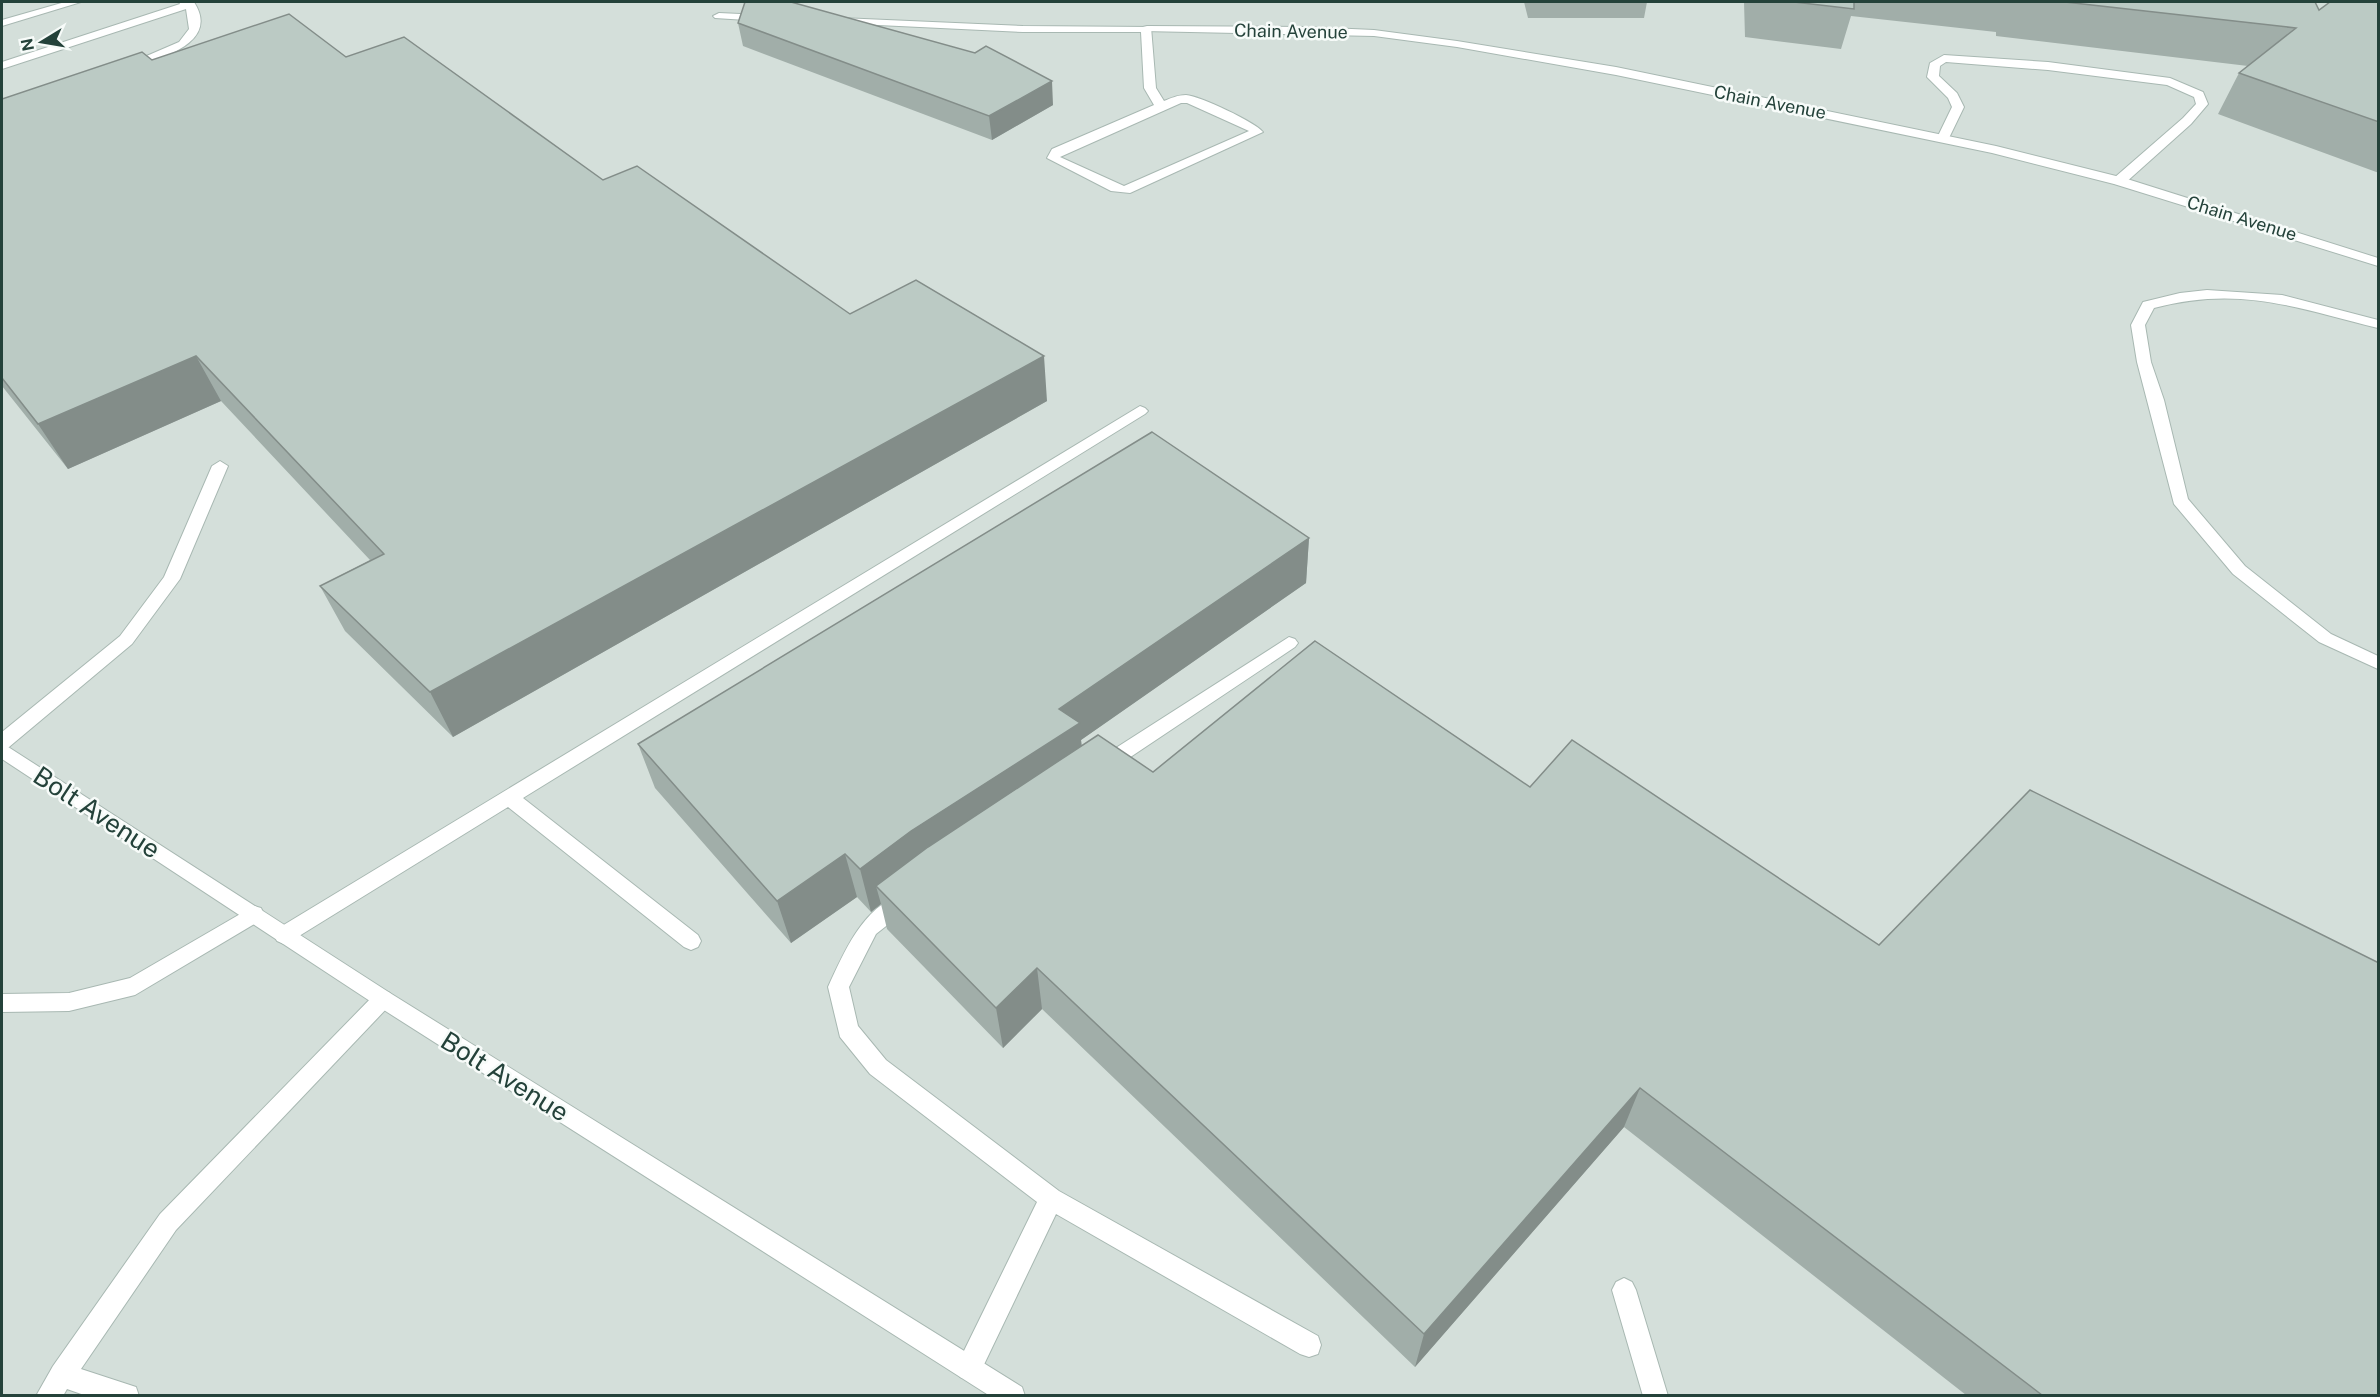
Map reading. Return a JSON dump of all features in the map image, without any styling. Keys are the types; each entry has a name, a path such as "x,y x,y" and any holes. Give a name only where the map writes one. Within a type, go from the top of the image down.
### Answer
{"street":[{"path":"2,23 75,2"},
{"path":"2,66 187,3 194,12 195,29 183,44 116,71"},
{"path":"719,16 778,19"},
{"name":"Chain Avenue","path":"825,21 1023,29 1307,30 1374,33 1457,44 1616,71 1943,138 2119,181 2379,262"},
{"path":"1147,29 1150,88 1161,107"},
{"path":"1943,138 1958,107 1953,96 1933,77 1934,65 1944,58 2048,66 2170,82 2199,95 2202,104 2187,121 2119,181"},
{"path":"1190,99 1250,126 1257,132 1125,190 1116,188 1053,158 1056,152 1161,107 1171,101 1190,99"},
{"path":"2379,324 2347,313 2270,297 2223,295 2184,296 2148,305 2138,325 2144,362 2156,400 2180,500 2239,570 2325,638 2379,663"},
{"path":"284,934 1140,411"},
{"path":"2,742 126,640 172,579 220,466"},
{"path":"1084,778 1289,643"},
{"name":"Bolt Avenue","path":"2,750 383,999 1013,1395"},
{"path":"509,797 691,941"},
{"path":"920,888 868,928 838,987 848,1030 878,1067 1051,1198 1309,1345"},
{"path":"2,1003 69,1002 135,986 254,914"},
{"path":"128,1395 55,1385 168,1222 383,999"},
{"path":"969,1368 1051,1198"},
{"path":"1624,1290 1656,1395"}],"shaded area":[{"path":"2,2 2378,2 2378,1395 2,1396"}],"building":[{"path":"745,2 791,2 975,53 986,46 1052,81 989,116 738,23"},
{"path":"1794,2 1854,2 1854,9"},
{"path":"2065,2 2315,2 2319,10 2330,2 2379,2 2379,122 2239,73 2296,28"},
{"path":"289,14 346,57 404,37 603,180 637,166 850,314 916,280 1044,356 430,692 320,586 384,554 196,356 38,424 2,378 2,99 142,52 152,60"},
{"path":"1152,432 1309,538 1059,709 1080,723 911,831 860,869 845,854 777,901 638,744"},
{"path":"1315,641 1530,787 1572,740 1879,945 2030,790 2379,963 2379,1395 2042,1395 1640,1088 1424,1334 1037,968 996,1008 876,886 928,847 1098,735 1153,772"}]}
